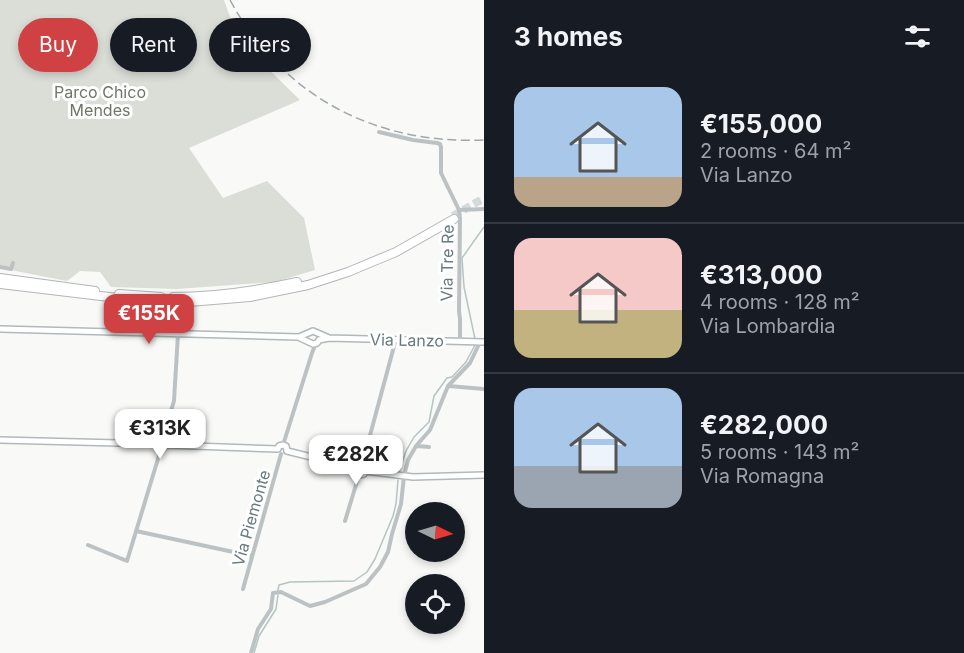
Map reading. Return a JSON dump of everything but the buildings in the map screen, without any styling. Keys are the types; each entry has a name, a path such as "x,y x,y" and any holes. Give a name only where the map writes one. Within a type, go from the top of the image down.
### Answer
{"highway":[{"path":"0,278 157,297 189,297 254,291 307,280 346,267 393,248 455,215"},
{"path":"0,284 143,301 189,302 250,297 308,285 348,272 396,252 455,215"}],"street":[{"name":"Via Tre Re","path":"379,132 440,144 441,173 455,215 460,341"},
{"path":"455,215 484,209"},
{"path":"0,267 11,269 13,263"},
{"path":"0,329 298,337 315,331 318,339 309,342 298,337"},
{"path":"88,545 127,561 174,401 178,334"},
{"path":"308,334 309,342"},
{"name":"Via Lanzo","path":"318,339 482,342"},
{"name":"Via Piemonte","path":"243,589 281,449 318,339"},
{"path":"345,521 359,475 356,473 361,468 396,339"},
{"name":"Via Piemonte","path":"309,342 312,353"},
{"path":"251,653 258,629 271,609 273,593 281,592 310,606 366,584 380,567 388,552 401,504 408,460 430,430 448,386 470,363 482,342"},
{"path":"448,386 484,389"},
{"path":"0,440 281,449 285,454 287,451 404,476 484,475"},
{"path":"417,446 429,447"},
{"path":"136,531 252,556"}],"green space":[{"name":"Parco Chico Mendes","path":"0,0 224,0 230,18 209,18 209,72 271,72 300,100 189,148 223,198 267,181 304,218 315,270 275,282 177,289 111,287 100,272 80,271 67,281 0,268"}],"waterway":[{"path":"475,339 464,287 462,258 484,227"},
{"path":"399,472 406,451 414,437 429,422 434,396 447,378 452,377 466,362 475,345"},
{"path":"278,590 279,585 290,582 354,581 367,572 393,516 398,480"},
{"path":"254,653 259,636 276,609 278,595"}],"tunnel":[{"path":"453,216 484,198"}],"railway":[{"path":"230,0 251,34 276,63 305,88 336,108 370,123 406,134 444,139 484,140"}]}
